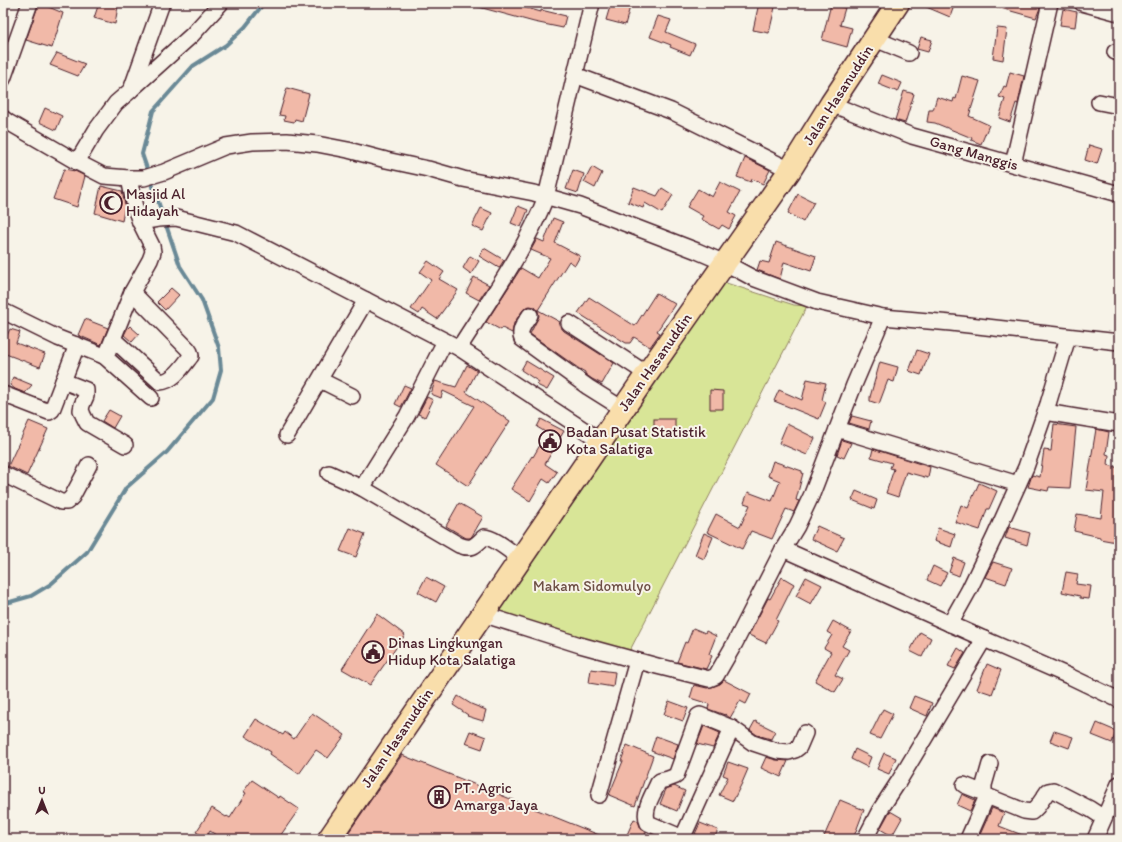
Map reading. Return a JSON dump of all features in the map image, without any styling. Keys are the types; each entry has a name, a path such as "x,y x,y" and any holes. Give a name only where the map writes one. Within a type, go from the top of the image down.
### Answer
{"main road":[{"name":"Jalan Hasanuddin","path":"329,839 647,374 790,170 831,104 875,39 894,4"}],"street":[{"path":"3,79 30,3"},
{"path":"131,90 162,3"},
{"path":"77,162 96,130 116,103 192,35 221,3"},
{"path":"459,348 513,264 530,234 546,197 592,3"},
{"path":"1013,164 1050,3"},
{"path":"1082,3 1119,13"},
{"path":"875,39 909,53"},
{"path":"575,75 671,110 790,170"},
{"path":"1100,102 1119,106"},
{"name":"Gang Manggis","path":"831,104 912,136 1119,194"},
{"path":"5,124 104,176 128,178 144,178 164,172 226,146 252,142 287,141 316,144 348,150 463,179 580,206 725,262 753,278 817,302 883,317 952,323 1119,342"},
{"path":"104,356 113,339 132,292 153,252 152,246 135,208 128,178"},
{"path":"140,222 176,218 236,233 459,348 601,441"},
{"path":"113,339 160,382 165,382 170,379 191,356 188,349 132,292"},
{"path":"287,435 366,300"},
{"path":"3,311 58,338 104,356 150,398"},
{"path":"530,315 520,332 522,339 588,387 623,409"},
{"path":"482,614 580,645 637,661 708,679 716,676 735,643 783,549 797,526 812,494 854,385 883,317"},
{"path":"569,323 647,374"},
{"path":"950,624 969,590 991,545 1026,468 1068,337"},
{"path":"362,488 407,416 446,341"},
{"path":"3,394 49,412 52,410 77,345"},
{"path":"320,380 352,396"},
{"path":"63,381 86,390 86,396 81,410 87,423 125,445"},
{"path":"1045,412 1119,424"},
{"path":"837,430 1018,484"},
{"path":"3,474 61,502 67,502 72,498 89,465"},
{"path":"329,473 362,488 464,548 472,547 486,536 521,559"},
{"path":"783,549 1071,677 1119,700"},
{"path":"865,839 880,810 984,639"},
{"path":"599,795 637,661"},
{"path":"732,728 682,838 648,822 646,814 648,805 658,783 676,776 698,716 700,715 732,728 753,742 777,751 789,752 795,750 799,747 804,733"},
{"path":"968,839 985,794 984,785 990,764"},
{"path":"1095,839 1119,784"},
{"path":"964,785 1024,811 1032,812 1048,791 1056,790 1104,818"}],"green space":[{"name":"Makam Sidomulyo","path":"717,280 794,305 807,306 626,658 495,617 677,352"}],"building":[{"path":"39,3 63,13 52,48 26,40"},
{"path":"99,3 118,6 115,24 94,18"},
{"path":"475,3 521,3 520,6 541,12 541,10 566,16 563,28 534,22 475,6"},
{"path":"611,3 631,3 625,25 606,20"},
{"path":"759,3 776,3 769,33 753,30"},
{"path":"917,3 955,3 950,17"},
{"path":"993,3 1022,3 1040,8 1036,18 993,6"},
{"path":"831,4 845,8 840,25 852,28 847,47 822,40"},
{"path":"1063,9 1077,12 1075,27 1060,25"},
{"path":"658,16 671,20 666,32 695,44 690,55 670,47 671,45 650,37"},
{"path":"997,28 1007,29 1003,60 993,58"},
{"path":"921,37 932,40 928,52 917,49"},
{"path":"57,53 85,64 78,76 50,65"},
{"path":"1010,72 1024,76 1018,104 1016,103 1010,122 999,118 1005,99 999,97 1004,86 1006,87"},
{"path":"882,75 902,83 898,92 878,84"},
{"path":"962,76 980,81 969,116 989,125 981,144 971,140 972,138 935,123 927,122 929,110 933,110 937,97 953,102 954,98 956,99"},
{"path":"287,88 309,94 302,121 295,119 294,122 284,120 285,116 279,115"},
{"path":"904,91 914,94 905,123 895,120"},
{"path":"45,108 62,116 56,130 39,122"},
{"path":"1089,145 1102,149 1097,164 1085,160"},
{"path":"745,158 770,170 763,184 752,179 751,182 737,177"},
{"path":"592,167 602,173 595,188 584,182"},
{"path":"64,169 75,171 85,176 77,207 53,199"},
{"path":"573,170 584,174 578,193 566,189"},
{"path":"720,182 740,192 729,212 736,216 729,229 722,225 719,229 701,219 703,216 687,207 698,189 712,197"},
{"name":"Masjid Al Hidayah","path":"101,186 122,191 125,205 122,221 95,213"},
{"path":"634,187 657,196 662,188 673,195 662,213 645,203 643,208 628,202"},
{"path":"798,194 814,202 803,222 788,213"},
{"path":"518,206 528,210 521,227 511,223"},
{"path":"481,208 492,213 483,231 472,226"},
{"path":"553,218 563,222 555,243 580,256 575,265 569,261 538,310 560,322 559,325 564,331 614,363 602,384 592,379 585,374 585,372 530,334 539,316 535,307 526,307 523,310 514,323 512,333 502,328 501,330 486,322 521,268 538,278 550,258 531,250 537,239 544,242"},
{"path":"776,242 816,256 811,271 784,262 780,279 757,270 760,261 769,263"},
{"path":"484,248 504,260 499,268 479,256"},
{"path":"470,256 479,261 471,274 463,268"},
{"path":"428,261 444,272 439,279 458,290 437,319 422,309 419,314 411,309 431,280 420,272"},
{"path":"474,277 489,285 479,300 466,293"},
{"path":"171,288 179,295 165,310 157,302"},
{"path":"656,293 675,304 657,331 660,333 650,347 634,337 630,343 626,343 578,313 589,297 635,326"},
{"path":"85,319 108,328 101,345 78,335"},
{"path":"130,326 139,334 132,342 124,335"},
{"path":"10,329 20,332 16,343 45,354 40,367 3,353 3,344"},
{"path":"917,350 929,354 921,375 909,371"},
{"path":"526,361 554,378 547,390 537,385 539,382 521,370"},
{"path":"880,362 898,367 894,382 888,380 879,404 870,401 870,397"},
{"path":"467,365 477,371 466,392 510,421 468,486 436,465 474,406 443,391 441,398 431,394 435,381 456,387"},
{"path":"13,377 32,385 25,393 15,389 10,385"},
{"path":"807,379 826,383 822,400 826,402 819,419 774,401 779,390 802,400"},
{"path":"404,385 411,388 401,407 395,404"},
{"path":"710,390 723,391 723,409 710,409"},
{"path":"427,397 433,400 425,417 418,414"},
{"path":"109,410 120,416 113,428 102,421"},
{"path":"852,416 871,421 869,429 849,423"},
{"path":"541,419 564,431 545,464 557,472 549,483 543,479 530,501 511,489 532,456 533,457 547,433 537,427"},
{"path":"654,419 675,419 675,432 654,432"},
{"path":"29,421 48,429 27,475 8,466"},
{"path":"787,424 815,438 807,455 779,443"},
{"path":"1054,424 1076,427 1070,488 1049,487 1048,491 1028,487 1032,475 1040,477 1044,450 1051,451"},
{"path":"1096,429 1109,432 1106,454 1109,455 1108,465 1119,468 1119,529 1116,542 1074,531 1077,514 1101,518 1104,492 1086,490"},
{"path":"842,440 851,443 844,458 837,455"},
{"path":"873,449 930,467 928,478 906,472 898,497 886,493 894,469 890,468 892,463 871,457"},
{"path":"773,461 802,471 803,473 796,500 799,501 794,512 786,509 772,539 751,531 742,549 707,532 716,514 740,527 750,505 744,503 748,492 772,501 780,481 768,476"},
{"path":"979,483 997,491 989,509 987,509 980,530 955,522 961,505 968,508"},
{"path":"856,491 877,500 874,509 852,500"},
{"path":"459,503 483,517 470,538 466,538 446,526"},
{"path":"817,526 844,538 837,551 811,539"},
{"path":"1009,527 1030,533 1027,545 1005,538"},
{"path":"350,528 365,534 356,557 340,551"},
{"path":"938,528 955,534 951,547 934,541"},
{"path":"704,533 713,537 704,559 695,555"},
{"path":"954,558 964,562 959,576 949,572"},
{"path":"993,562 1012,568 1006,584 985,577"},
{"path":"933,566 947,573 940,586 927,580"},
{"path":"1066,572 1078,574 1076,584 1091,586 1089,599 1080,598 1080,596 1062,592"},
{"path":"426,577 444,587 436,602 418,592"},
{"path":"782,577 794,584 776,620 778,621 766,643 749,635 768,598 770,599"},
{"path":"806,577 822,585 811,604 796,596"},
{"name":"Dinas Lingkungan Hidup Kota Salatiga","path":"377,614 405,635 370,685 342,669"},
{"path":"833,621 851,631 842,646 849,650 835,675 843,679 835,692 815,681 831,652 824,648 832,635 827,632"},
{"path":"693,628 705,633 706,631 716,636 709,654 712,656 706,669 677,662 685,642 687,643"},
{"path":"920,632 931,638 922,657 910,651"},
{"path":"958,648 965,653 955,669 948,666"},
{"path":"987,664 1001,670 992,694 977,689"},
{"path":"591,669 615,672 613,687 589,683"},
{"path":"724,680 751,694 746,704 740,701 730,718 725,714 708,709 709,704 690,698 694,685 707,688 720,684"},
{"path":"458,696 471,704 486,710 483,721 467,716 468,715 453,705"},
{"path":"914,696 932,703 927,716 909,708"},
{"path":"669,701 688,708 683,721 664,714"},
{"path":"883,709 893,714 880,739 870,735"},
{"path":"312,713 345,735 328,758 316,750 299,774 270,754 271,752 245,736 256,719 283,735 285,732 294,739"},
{"path":"755,721 775,731 771,739 757,735 750,730"},
{"path":"1097,723 1116,731 1112,743 1092,735"},
{"path":"704,726 720,733 713,748 697,744"},
{"path":"470,731 486,737 482,749 465,743"},
{"path":"1054,731 1073,737 1069,748 1050,741"},
{"path":"656,736 678,744 673,759 651,751"},
{"path":"627,745 653,756 635,806 609,795 623,761 621,761"},
{"path":"855,749 871,757 867,767 851,759"},
{"path":"884,753 896,758 889,774 877,769"},
{"name":"PT. Agric Amarga Jaya","path":"402,755 609,839 344,839"},
{"path":"766,757 788,761 781,777 761,768"},
{"path":"728,762 748,769 733,801 719,795 728,777 723,775"},
{"path":"252,780 299,809 278,839 222,839 210,831 206,838 196,832 212,808 230,818 246,793 243,792"},
{"path":"674,786 685,791 677,811 660,804 666,789"},
{"path":"962,794 975,800 970,811 957,805"},
{"path":"840,800 864,810 853,839 823,839"},
{"path":"992,808 1004,813 999,826 1030,839 978,839"},
{"path":"890,811 902,818 892,836 880,829"},
{"path":"634,819 638,821 641,829 646,832 643,839 625,839"},
{"path":"700,823 718,830 714,839 706,839 695,834"}],"waterway":[{"path":"163,216 142,154 153,111 193,66 226,45 245,27 264,3"},
{"path":"3,604 31,596 51,584 87,552 126,488 167,452 213,398 221,370 219,348 202,300 180,266 165,222"}],"place":[{"name":"Masjid Al Hidayah","path":"111,203"},
{"name":"Badan Pusat Statistik Kota Salatiga","path":"550,441"},
{"name":"Dinas Lingkungan Hidup Kota Salatiga","path":"373,652"},
{"name":"PT. Agric Amarga Jaya","path":"439,797"}]}
